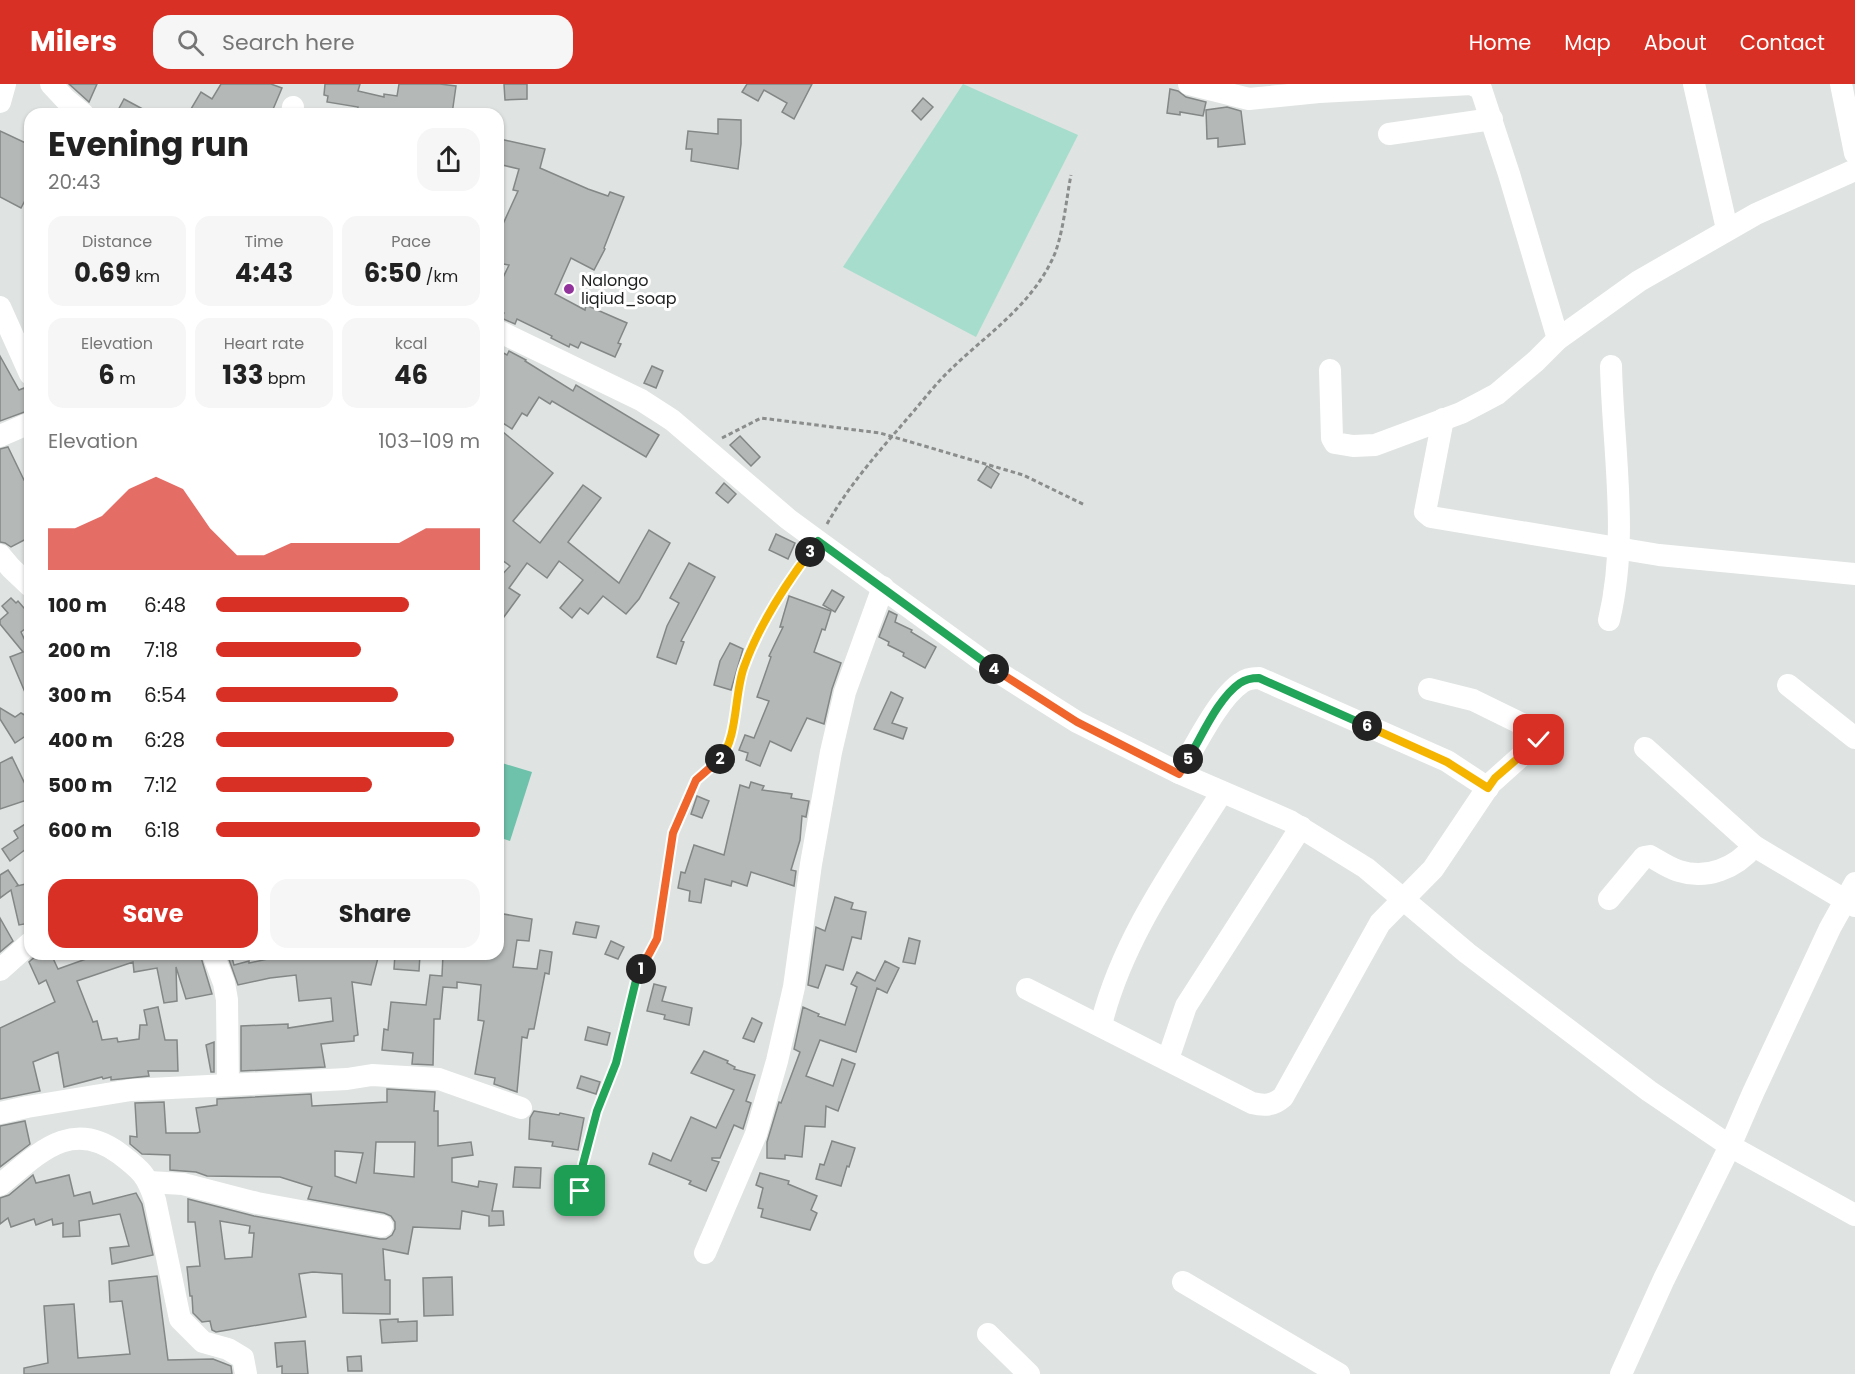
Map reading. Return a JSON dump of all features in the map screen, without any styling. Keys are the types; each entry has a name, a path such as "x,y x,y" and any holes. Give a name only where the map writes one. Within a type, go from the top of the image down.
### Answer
{"street":[{"path":"0,102 5,84"},
{"path":"51,84 75,108"},
{"path":"1189,84 1248,92 1471,84 1481,89 1558,339"},
{"path":"1694,84 1727,229"},
{"path":"1841,84 1855,153"},
{"path":"1389,134 1492,119"},
{"path":"1330,370 1331,429 1335,443 1353,446 1375,445 1461,413 1497,394 1536,362 1558,339 1639,281 1727,229 1855,170"},
{"path":"0,307 24,361"},
{"path":"504,334 641,400 672,420 788,519 1018,684 1077,722 1179,774 1279,815 1366,868 1467,953 1649,1091 1730,1146 1855,1215"},
{"path":"1609,620 1615,596 1620,548 1611,366"},
{"path":"1443,419 1425,512 1427,515 1456,522 1659,555 1855,574"},
{"path":"0,436 24,426"},
{"path":"0,555 24,580"},
{"path":"705,1253 756,1134 777,1061 794,987 811,864 831,752 845,692 883,587"},
{"path":"1179,774 1228,694 1241,683 1259,678 1447,762 1488,788"},
{"path":"1788,685 1855,738"},
{"path":"1027,988 1252,1103 1262,1106 1278,1102 1380,923 1433,869 1495,778 1537,743 1539,736 1532,729 1473,700 1429,689"},
{"path":"1621,1374 1730,1146 1789,1014 1852,896 1754,846 1645,748"},
{"path":"1101,1025 1108,998 1145,916 1222,792"},
{"path":"1168,1059 1186,1006 1301,827"},
{"path":"1610,899 1644,857 1650,856 1679,871 1705,875 1733,866 1754,846"},
{"path":"0,970 24,948"},
{"path":"215,960 224,983 227,1000 228,1085"},
{"path":"0,1113 131,1090 347,1079 372,1075 421,1076 439,1079 521,1108"},
{"path":"0,1185 49,1146 71,1138 84,1138 112,1148 140,1170 149,1182 164,1239 180,1319 203,1342 228,1349 243,1358 246,1374"},
{"path":"149,1182 183,1184 257,1203 382,1226"},
{"path":"1183,1282 1339,1374"},
{"path":"988,1334 1029,1374"}],"path":[{"path":"582,1209 580,1191 583,1164 597,1111 616,1063 637,976 657,939 673,833 696,780 726,752 732,733 736,697 743,670 768,613 785,584 818,541 836,508 891,436 945,375 1017,310 1037,283 1052,260 1060,236 1071,175"},
{"path":"707,451 721,438 761,418 880,433 1023,475 1085,505"}],"shaded area":[{"path":"963,84 1078,135 976,337 843,267"},
{"path":"504,764 532,772 510,841 504,839"}],"building":[{"path":"69,84 97,84 89,102"},
{"path":"221,84 271,84 282,88 274,108 192,108 201,92 212,99"},
{"path":"325,84 360,84 358,91 384,97 384,94 397,96 399,84 456,86 453,108 358,108 327,102 328,96 324,95"},
{"path":"504,84 527,84 527,99 505,100"},
{"path":"747,84 812,84 794,119 782,112 787,103 764,90 758,101 742,92"},
{"path":"1170,89 1186,97 1206,102 1203,116 1180,112 1180,115 1167,113"},
{"path":"923,98 933,107 921,120 912,111"},
{"path":"124,99 141,108 119,108"},
{"path":"1227,107 1241,111 1245,144 1218,147 1218,138 1207,139 1206,110"},
{"path":"718,119 741,120 738,169 691,161 692,149 686,149 688,131 718,134"},
{"path":"0,131 24,142 24,202 21,208 0,197"},
{"path":"504,140 545,149 540,168 608,196 610,192 624,197 605,249 594,270 571,258 555,294 585,310 586,305 627,323 618,343 621,344 615,357 581,342 578,348 570,344 569,347 517,319 515,324 504,319 504,275 509,265 504,264 504,222 518,191 513,190 519,169 504,165"},
{"path":"509,351 573,391 576,385 659,435 646,457 552,401 550,404 539,397 527,416 522,413 512,429 504,424 504,353 507,355"},
{"path":"0,356 19,390 24,388 24,412 0,421"},
{"path":"652,366 663,371 656,388 644,383"},
{"path":"504,433 553,473 513,521 540,543 583,485 601,498 568,542 619,583 649,530 670,543 639,599 626,614 603,596 588,614 580,608 572,618 560,608 583,580 559,561 547,578 527,563 509,588 520,595 504,617 504,572 510,566 504,562"},
{"path":"740,436 760,457 751,466 730,445"},
{"path":"8,447 24,480 24,540 11,547 0,542 0,449"},
{"path":"987,466 999,474 991,488 978,480"},
{"path":"724,483 736,494 728,503 716,493"},
{"path":"776,534 795,543 788,559 769,550"},
{"path":"689,563 715,577 681,641 684,642 676,664 657,657 667,626 679,603 670,598"},
{"path":"832,590 844,597 835,612 823,605"},
{"path":"789,596 831,611 814,652 841,663 824,724 807,718 791,751 770,741 760,766 746,760 748,753 739,750 745,735 754,738 769,701 757,697 771,657 769,656 783,627 780,627"},
{"path":"11,598 16,603 18,601 24,608 24,630 21,632 24,638 24,690 10,657 23,652 0,624 0,620 8,613 2,606"},
{"path":"889,611 897,615 895,622 912,630 911,632 936,647 925,668 903,656 904,653 888,645 889,642 879,637"},
{"path":"730,643 743,649 731,690 714,685 720,661"},
{"path":"891,692 903,698 892,723 907,728 903,739 874,729"},
{"path":"0,708 15,717 21,713 24,715 24,737 15,743 0,719"},
{"path":"12,757 24,782 24,801 0,809 0,763"},
{"path":"751,782 764,786 762,790 792,794 791,798 809,801 806,817 802,816 800,840 791,870 796,871 794,886 751,872 747,886 732,881 731,886 705,879 701,903 689,901 690,891 678,888 681,872 685,873 694,845 724,855 740,785 749,788"},
{"path":"697,796 709,801 702,818 691,814"},
{"path":"24,825 24,850 10,861 2,849 18,838 14,831"},
{"path":"8,870 17,886 24,884 24,924 19,925 11,890 0,898 0,875"},
{"path":"835,897 853,903 851,909 866,912 861,939 852,937 843,970 826,965 818,988 808,985 816,927 825,931"},
{"path":"504,914 532,919 529,941 517,940 513,967 537,969 540,950 552,952 549,974 545,973 534,1029 529,1029 527,1038 522,1037 517,1092 494,1084 495,1078 475,1074 484,1021 478,1020 481,985 457,982 457,988 443,987 440,1019 434,1019 433,1065 412,1064 413,1053 382,1050 384,1029 388,1030 391,1002 426,1005 430,975 442,976 443,960 504,960"},
{"path":"0,918 13,941 0,952"},
{"path":"576,922 599,926 596,938 573,934"},
{"path":"909,938 920,941 915,964 903,962"},
{"path":"611,941 624,947 618,959 605,954"},
{"path":"31,960 54,960 58,969 83,960 202,960 212,994 186,999 176,967 177,1001 164,1003 157,968 134,972 133,962 77,981 93,1022 97,1021 102,1040 117,1038 118,1042 139,1039 140,1025 147,1025 144,1010 158,1007 165,1040 177,1040 178,1071 148,1071 149,1076 111,1080 111,1077 103,1079 102,1077 64,1087 58,1052 33,1062 40,1091 0,1099 0,1028 55,1002 46,980 39,984 29,962"},
{"path":"229,960 233,960 234,965 263,960 377,960 371,985 352,982 358,1035 354,1036 354,1041 321,1044 325,1067 241,1071 241,1026 288,1024 288,1028 333,1021 331,998 299,1001 296,975 238,985"},
{"path":"395,960 420,960 419,971 394,969"},
{"path":"885,961 899,968 887,993 877,988 856,1052 820,1040 806,1076 833,1086 842,1059 855,1064 838,1111 826,1106 825,1127 805,1126 802,1157 785,1155 785,1159 767,1158 767,1142 779,1102 781,1103 800,1052 794,1049 803,1007 819,1014 818,1016 845,1025 857,987 851,984 857,972 875,981"},
{"path":"654,984 666,987 662,1001 692,1008 689,1025 664,1019 665,1015 647,1011"},
{"path":"752,1018 762,1023 754,1042 743,1038"},
{"path":"588,1027 610,1033 607,1045 585,1040"},
{"path":"214,1042 214,1072 211,1072 206,1045"},
{"path":"704,1051 728,1061 727,1063 735,1067 734,1069 755,1075 746,1101 751,1103 743,1129 734,1125 720,1158 712,1158 719,1162 706,1191 689,1184 691,1181 649,1164 653,1153 671,1161 691,1117 716,1128 734,1090 691,1073"},
{"path":"581,1076 600,1082 596,1094 577,1088"},
{"path":"387,1089 435,1092 434,1111 438,1111 438,1146 471,1142 473,1155 452,1158 452,1182 478,1187 479,1181 497,1184 492,1211 503,1211 504,1225 489,1226 489,1216 462,1211 460,1229 413,1227 408,1254 383,1249 385,1280 390,1280 390,1314 343,1313 342,1274 313,1272 299,1274 306,1317 216,1332 212,1330 210,1321 202,1322 193,1313 192,1296 190,1296 187,1267 200,1266 195,1222 188,1222 188,1199 254,1216 380,1239 386,1239 392,1235 395,1222 391,1216 384,1213 308,1199 312,1187 280,1177 207,1176 196,1172 170,1170 170,1155 142,1154 130,1144 130,1136 137,1137 135,1103 164,1102 166,1133 197,1133 200,1132 196,1108 217,1105 217,1099 311,1094 312,1106 387,1102","holes":["376,1142 415,1142 414,1177 374,1173","335,1151 363,1153 356,1183 335,1176","220,1221 250,1226 249,1233 254,1233 252,1257 225,1259"]},
{"path":"534,1111 584,1118 578,1150 552,1146 553,1142 529,1139 530,1118"},
{"path":"25,1121 30,1144 0,1167 0,1126"},
{"path":"832,1141 855,1148 841,1186 816,1179 820,1164 824,1165"},
{"path":"515,1167 541,1168 540,1188 513,1187"},
{"path":"760,1173 789,1181 788,1184 817,1196 811,1210 817,1213 810,1230 761,1217 763,1209 758,1208 763,1188 756,1185"},
{"path":"33,1175 36,1183 69,1175 74,1196 90,1192 93,1204 136,1193 142,1204 153,1255 112,1264 110,1248 129,1246 120,1214 79,1221 80,1236 63,1237 63,1223 53,1225 52,1219 36,1225 34,1219 11,1227 8,1218 0,1224 0,1198 9,1195"},
{"path":"157,1276 168,1360 213,1359 231,1366 232,1374 24,1374 24,1368 48,1363 44,1306 74,1304 78,1358 130,1354 122,1301 110,1302 109,1281"},
{"path":"452,1277 453,1315 424,1316 423,1278"},
{"path":"398,1319 398,1322 417,1321 417,1341 382,1343 380,1320"},
{"path":"305,1341 308,1374 282,1374 282,1366 277,1367 275,1343"},
{"path":"361,1356 362,1371 348,1371 347,1357"}],"place":[{"name":"Nalongo liqiud_soap","path":"569,289"}],"route":[{"path":"580,1191 583,1164 597,1111 616,1063 637,976 657,939 673,833 696,780 717,763 726,752 732,733 736,697 743,670 768,613 785,584 818,541 998,672 1077,722 1179,774 1228,694 1241,683 1259,678 1400,739 1447,762 1488,788 1495,778 1539,740"}]}
